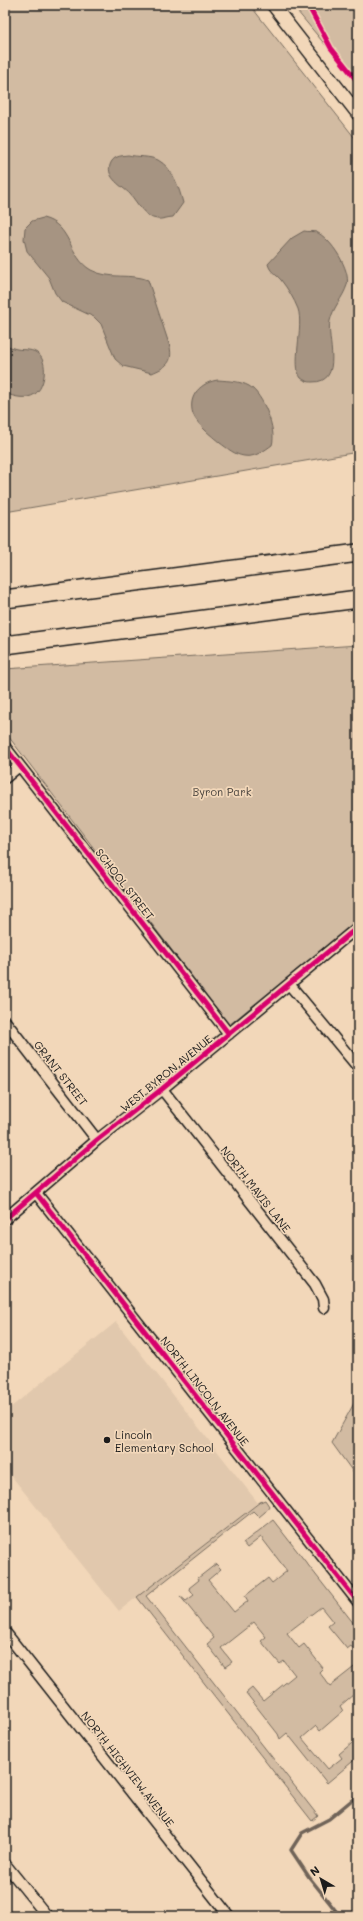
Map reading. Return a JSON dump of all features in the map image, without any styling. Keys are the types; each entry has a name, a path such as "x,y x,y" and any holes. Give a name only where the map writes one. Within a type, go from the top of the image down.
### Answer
{"highway":[{"path":"5,599 358,553"},
{"path":"5,645 358,599"}],"street":[{"path":"272,5 358,114"},
{"name":"SCHOOL STREET","path":"5,747 229,1034"},
{"path":"5,778 20,766"},
{"name":"WEST BYRON AVENUE","path":"5,1219 97,1140 162,1089 358,928"},
{"path":"289,984 358,1067"},
{"name":"GRANT STREET","path":"5,1021 97,1140"},
{"name":"NORTH MAVIS LANE","path":"162,1089 315,1284 323,1299 324,1308"},
{"name":"NORTH LINCOLN AVENUE","path":"36,1193 358,1602"},
{"name":"NORTH HIGHVIEW AVENUE","path":"6,1636 229,1916"},
{"path":"5,1864 47,1916"}],"shaded area":[{"path":"128,155 158,160 168,168 175,179 183,203 173,217 159,219 149,216 130,194 112,178 109,170 111,162 117,157"},
{"path":"43,218 60,227 78,257 91,270 105,275 135,277 148,280 171,352 169,361 165,366 152,373 123,366 115,359 101,324 94,317 62,302 55,293 49,278 27,251 24,239 25,228 32,221"},
{"path":"304,231 316,232 328,241 339,255 343,263 347,279 345,290 333,311 330,321 331,367 328,375 322,380 312,382 302,379 298,372 297,356 300,326 298,309 286,287 268,264 292,238"},
{"path":"5,344 16,349 34,351 41,357 44,374 41,386 35,394 28,397 20,397 5,393"},
{"path":"218,380 242,383 249,386 259,396 271,422 273,438 272,445 256,455 248,456 237,454 220,443 198,422 193,414 192,401 194,395 206,383"},
{"name":"Lincoln Elementary School","path":"116,1322 258,1503 119,1611 5,1468 5,1412"}],"green space":[{"path":"5,5 250,5 358,142 358,452 5,512"},
{"path":"292,5 358,5 358,84"},
{"name":"Byron Park","path":"358,645 358,920 229,1025 5,732 5,669"},
{"path":"358,1396 358,1479 332,1443"},
{"path":"265,1500 269,1506 259,1517 253,1511 146,1596 318,1816 312,1821 137,1597 260,1502"},
{"path":"273,1520 358,1629 358,1655 351,1646 347,1649 328,1626 333,1622 321,1607 287,1633 299,1648 304,1644 323,1668 319,1672 330,1686 358,1664 358,1699 354,1694 340,1706 343,1711 320,1731 316,1726 302,1738 328,1769 342,1758 339,1754 358,1738 358,1757 327,1783 287,1733 280,1739 278,1734 246,1693 252,1688 263,1701 295,1675 284,1661 280,1664 261,1641 266,1637 254,1622 221,1648 232,1662 225,1667 207,1644 214,1638 180,1596 186,1601 194,1595 189,1588 199,1580 198,1578 216,1564 221,1569 208,1580 234,1612 248,1601 245,1596 268,1578 272,1583 287,1571 261,1537 247,1548 243,1543"}],"waterway":[{"path":"340,1916 309,1877 291,1850 302,1833 329,1819 358,1795"}],"cycle path":[{"path":"308,5 331,48 358,82"},
{"path":"5,747 229,1034"},
{"path":"5,1219 97,1140 162,1089 358,927"},
{"path":"36,1193 358,1602"}],"place":[{"name":"Lincoln Elementary School","path":"107,1440"}]}
